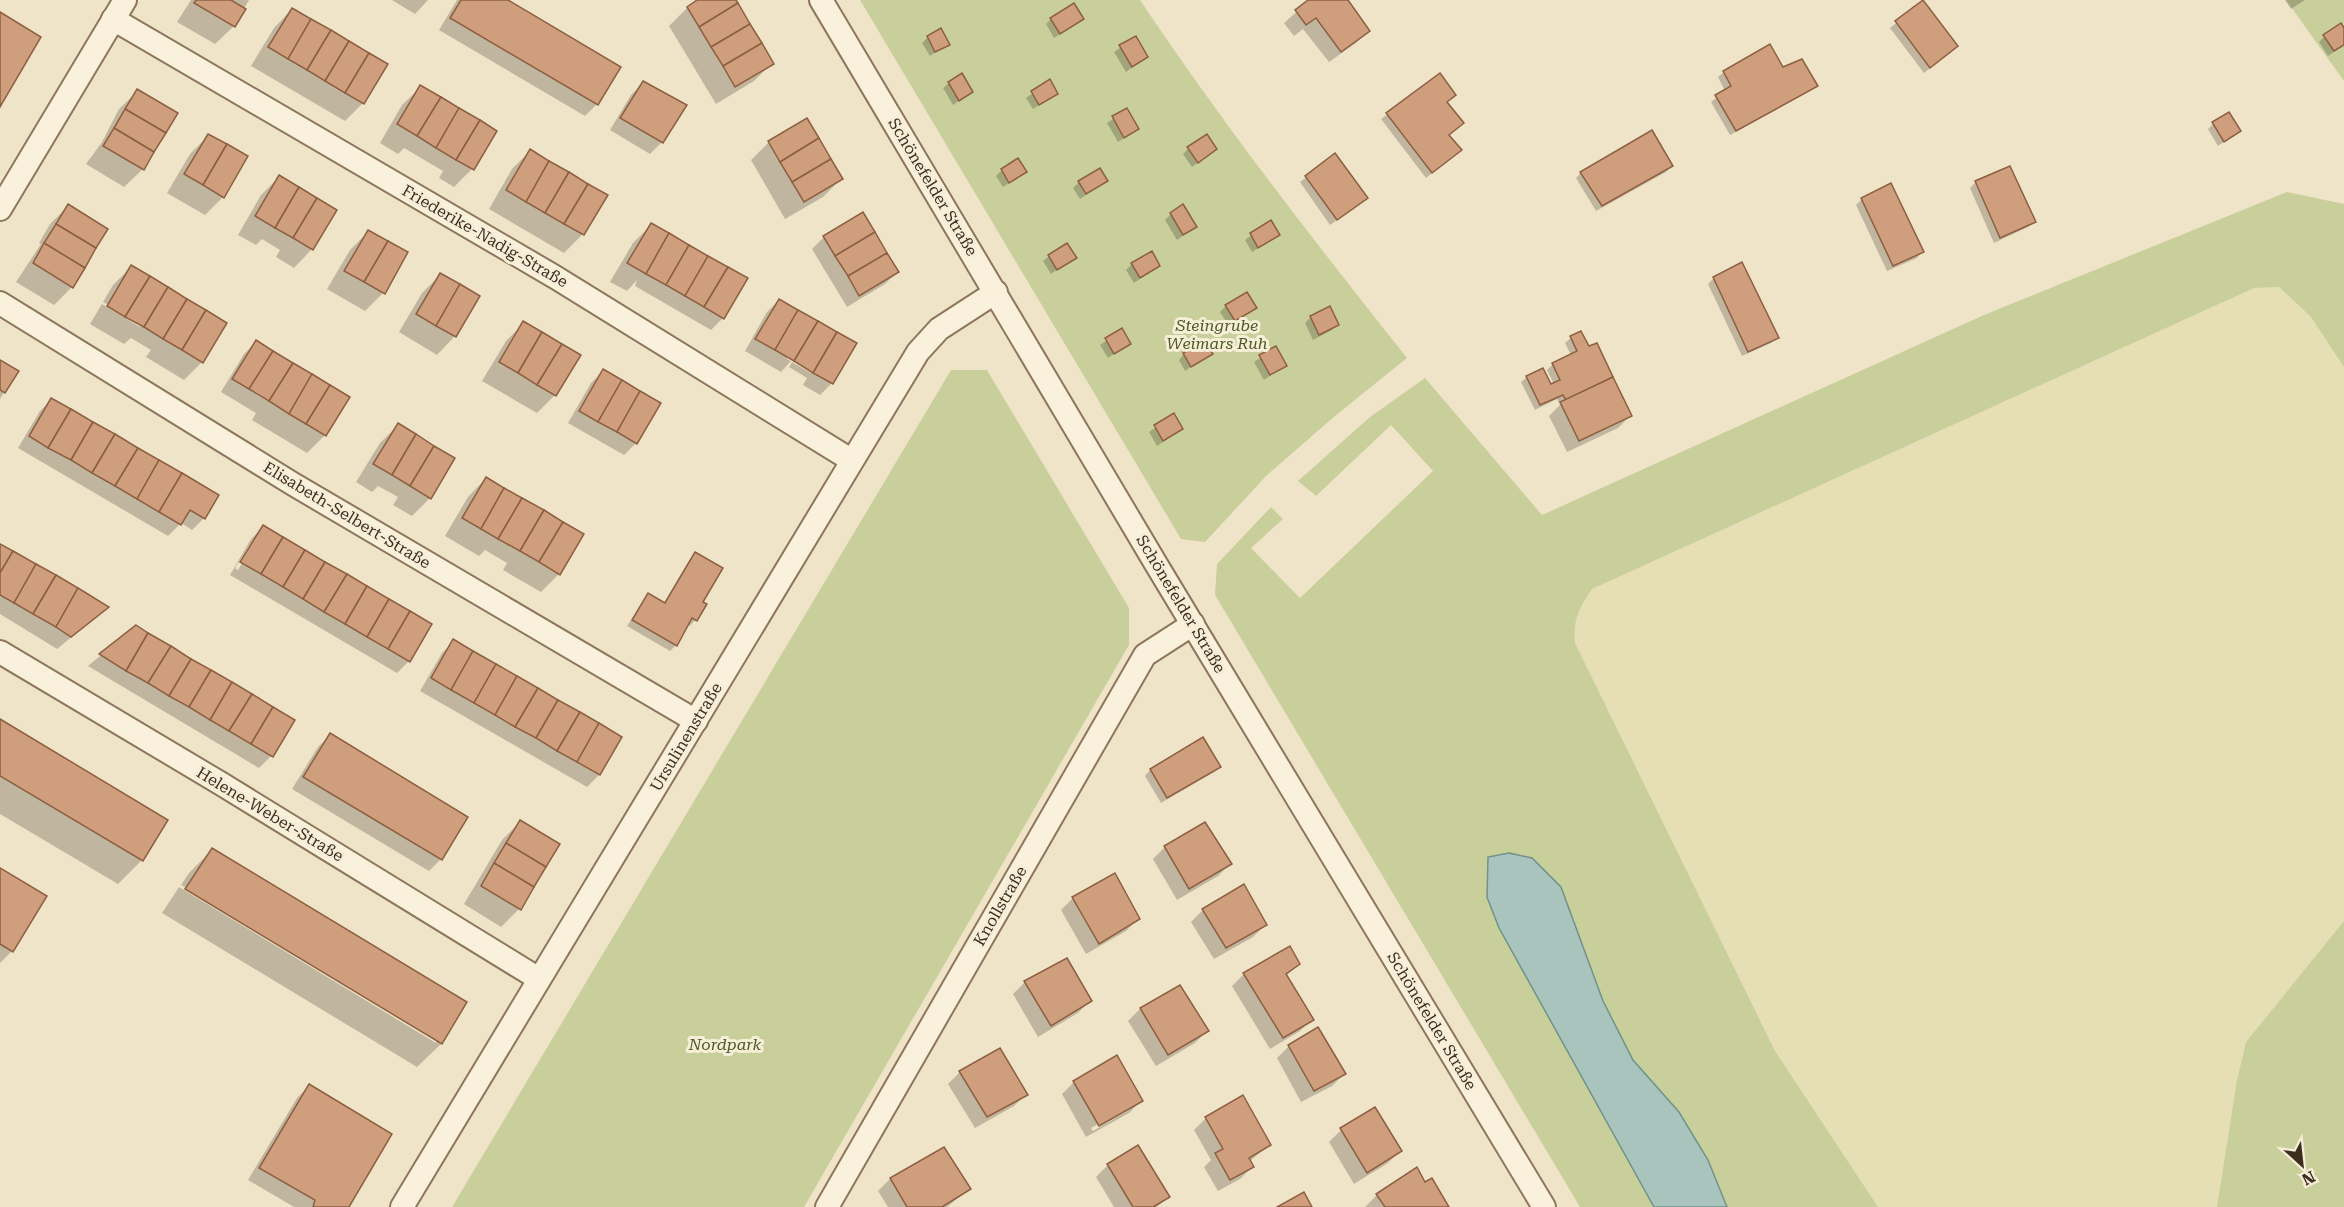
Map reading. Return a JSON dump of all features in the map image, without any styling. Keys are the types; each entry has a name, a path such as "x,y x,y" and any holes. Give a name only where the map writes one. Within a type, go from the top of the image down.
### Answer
{"street":[{"path":"0,209 125,0"},
{"name":"Schönefelder Straße","path":"821,0 1544,1207"},
{"name":"Friederike-Nadig-Straße","path":"113,20 555,277 851,460"},
{"name":"Ursulinenstraße","path":"402,1207 851,460 925,342 939,329 996,292"},
{"name":"Elisabeth-Selbert-Straße","path":"0,303 293,484 696,721"},
{"name":"Knollstraße","path":"827,1207 1145,655 1193,624"},
{"name":"Helene-Weber-Straße","path":"0,652 220,783 539,979"}],"shaded area":[{"path":"2279,287 2311,317 2344,367 2344,921 2246,1042 2237,1080 2217,1207 1878,1207 1775,1051 1575,643 1574,624 1581,606 1592,589 2254,288"}],"green space":[{"name":"Steingrube Weimars Ruh","path":"860,0 1140,0 1270,182 1407,358 1267,475 1205,542 1181,539"},
{"path":"2286,0 2344,0 2344,81"},
{"path":"2287,192 2344,204 2344,367 2311,317 2279,287 2254,288 1592,589 1578,614 1575,643 1775,1051 1878,1207 1580,1207 1215,595 1217,564 1271,507 1283,519 1251,548 1300,598 1433,471 1391,425 1316,496 1298,481 1370,417 1425,378 1542,515 1984,315"},
{"name":"Nordpark","path":"951,370 987,370 1129,608 1129,645 804,1207 452,1207"},
{"path":"2344,921 2344,1207 2217,1207 2237,1080 2246,1042"}],"water":[{"path":"1509,853 1532,858 1561,887 1603,1001 1633,1060 1679,1112 1708,1160 1727,1207 1654,1207 1499,928 1487,897 1488,857"}],"building":[{"path":"196,0 231,0 246,9 235,27 194,3"},
{"path":"461,0 508,0 621,67 598,105 450,18"},
{"path":"697,0 736,0 738,3 699,27 687,7"},
{"path":"1308,0 1348,0 1370,31 1341,52 1316,18 1306,25 1295,10"},
{"path":"1923,0 1958,46 1930,68 1895,21"},
{"path":"738,3 750,24 711,47 699,27"},
{"path":"1074,3 1084,19 1060,34 1050,18"},
{"path":"292,8 311,19 288,59 268,47"},
{"path":"0,12 41,37 0,107"},
{"path":"311,19 331,30 307,70 288,59"},
{"path":"2341,23 2344,28 2344,45 2334,51 2323,35"},
{"path":"750,24 762,43 723,66 711,47"},
{"path":"941,28 950,45 935,52 927,36"},
{"path":"331,30 349,41 325,81 307,70"},
{"path":"1136,36 1148,57 1132,67 1119,45"},
{"path":"349,41 369,53 345,93 325,81"},
{"path":"762,43 774,64 735,87 723,66"},
{"path":"1770,44 1783,67 1802,59 1818,86 1736,131 1715,95 1731,86 1723,71"},
{"path":"369,53 388,64 364,104 345,93"},
{"path":"962,73 973,92 959,101 948,82"},
{"path":"1440,73 1456,95 1447,102 1464,123 1449,135 1462,150 1432,173 1386,113"},
{"path":"1050,79 1058,94 1039,105 1031,91"},
{"path":"643,81 687,105 663,143 620,118"},
{"path":"420,85 441,97 417,136 397,124"},
{"path":"137,89 178,113 166,133 125,109"},
{"path":"441,97 459,108 436,148 417,136"},
{"path":"459,108 480,120 456,160 436,148"},
{"path":"1127,108 1139,129 1124,138 1112,116"},
{"path":"125,109 166,133 154,152 114,128"},
{"path":"2229,112 2241,131 2224,142 2212,122"},
{"path":"807,118 819,138 780,162 768,141"},
{"path":"480,120 497,131 474,170 456,160"},
{"path":"114,128 154,152 144,170 103,146"},
{"path":"1652,130 1673,166 1602,206 1580,172"},
{"path":"208,134 227,144 203,185 184,174"},
{"path":"1207,134 1217,149 1198,163 1187,147"},
{"path":"819,138 831,159 792,182 780,162"},
{"path":"227,144 248,156 224,198 203,185"},
{"path":"530,149 549,161 526,202 506,190"},
{"path":"1335,153 1368,198 1337,220 1305,176"},
{"path":"1018,158 1027,172 1009,183 1001,169"},
{"path":"831,159 843,179 804,202 792,182"},
{"path":"549,161 569,172 545,213 526,202"},
{"path":"2010,166 2036,222 2000,238 1975,181"},
{"path":"1100,168 1108,181 1086,194 1078,181"},
{"path":"569,172 588,184 564,224 545,213"},
{"path":"279,175 299,187 275,228 255,216"},
{"path":"1891,183 1924,252 1893,266 1861,198"},
{"path":"588,184 608,195 584,235 564,224"},
{"path":"299,187 317,198 293,238 275,228"},
{"path":"317,198 337,210 313,250 293,238"},
{"path":"68,204 108,229 96,248 56,224"},
{"path":"1183,204 1197,227 1183,235 1170,213"},
{"path":"863,212 875,232 835,256 823,236"},
{"path":"1271,220 1280,235 1258,248 1250,233"},
{"path":"651,223 669,233 646,274 627,263"},
{"path":"56,224 96,248 85,268 44,243"},
{"path":"368,230 388,241 364,282 344,271"},
{"path":"875,232 887,253 848,276 835,256"},
{"path":"669,233 689,245 666,285 646,274"},
{"path":"388,241 408,252 385,294 364,282"},
{"path":"44,243 85,268 73,288 33,263"},
{"path":"1067,243 1077,258 1057,270 1048,255"},
{"path":"689,245 708,256 685,296 666,285"},
{"path":"1152,251 1160,266 1140,278 1131,263"},
{"path":"887,253 899,272 859,296 848,276"},
{"path":"708,256 728,267 704,307 685,296"},
{"path":"1742,262 1779,338 1748,352 1713,277"},
{"path":"131,265 150,276 125,317 107,306"},
{"path":"728,267 748,278 724,319 704,307"},
{"path":"440,273 460,284 436,326 416,314"},
{"path":"150,276 168,287 144,327 125,317"},
{"path":"460,284 480,296 456,337 436,326"},
{"path":"168,287 187,299 163,339 144,327"},
{"path":"1247,292 1257,308 1235,321 1225,305"},
{"path":"187,299 206,310 182,350 163,339"},
{"path":"779,299 798,310 775,350 755,339"},
{"path":"1330,306 1339,325 1319,335 1310,316"},
{"path":"206,310 227,323 203,363 182,350"},
{"path":"798,310 818,321 794,361 775,350"},
{"path":"523,321 542,332 518,373 499,362"},
{"path":"818,321 837,332 813,373 794,361"},
{"path":"1122,328 1131,344 1114,354 1105,338"},
{"path":"1581,331 1589,346 1597,343 1613,377 1566,400 1563,395 1540,405 1526,376 1543,368 1551,384 1560,380 1552,363 1577,351 1570,336"},
{"path":"542,332 562,344 537,385 518,373"},
{"path":"837,332 857,343 833,384 813,373"},
{"path":"256,340 273,351 249,389 232,379"},
{"path":"1205,341 1213,354 1191,367 1183,353"},
{"path":"562,344 581,355 556,396 537,385"},
{"path":"1276,346 1287,366 1270,375 1259,355"},
{"path":"273,351 293,363 269,401 249,389"},
{"path":"0,360 19,371 5,393 0,390"},
{"path":"293,363 312,374 289,414 269,401"},
{"path":"603,369 622,380 598,422 579,411"},
{"path":"312,374 330,385 306,424 289,414"},
{"path":"1613,377 1632,416 1579,441 1560,402"},
{"path":"622,380 640,391 617,432 598,422"},
{"path":"330,385 350,397 326,436 306,424"},
{"path":"640,391 661,403 637,444 617,432"},
{"path":"51,398 71,409 48,448 29,436"},
{"path":"71,409 93,422 71,460 48,448"},
{"path":"1174,413 1183,429 1163,441 1154,425"},
{"path":"93,422 115,434 92,473 71,460"},
{"path":"398,423 416,434 392,475 373,464"},
{"path":"115,434 138,448 115,486 92,473"},
{"path":"416,434 434,446 410,486 392,475"},
{"path":"434,446 455,458 431,499 410,486"},
{"path":"138,448 159,460 137,499 115,486"},
{"path":"159,460 182,473 159,512 137,499"},
{"path":"182,473 219,495 205,519 190,510 181,525 159,512"},
{"path":"486,477 504,488 481,529 462,518"},
{"path":"504,488 522,498 498,539 481,529"},
{"path":"522,498 544,510 520,551 498,539"},
{"path":"544,510 563,522 539,562 520,551"},
{"path":"563,522 584,534 560,575 539,562"},
{"path":"263,525 283,537 261,574 240,562"},
{"path":"283,537 305,550 283,587 261,574"},
{"path":"0,544 13,551 0,573"},
{"path":"305,550 325,562 303,599 283,587"},
{"path":"13,551 36,564 14,603 0,595 0,573"},
{"path":"695,552 723,568 703,602 707,604 697,621 692,618 677,646 632,620 648,593 665,603"},
{"path":"325,562 347,574 324,612 303,599"},
{"path":"36,564 56,575 33,614 14,603"},
{"path":"347,574 367,586 345,624 324,612"},
{"path":"56,575 78,588 56,627 33,614"},
{"path":"367,586 389,599 367,637 345,624"},
{"path":"78,588 109,607 71,637 56,627"},
{"path":"389,599 410,611 388,649 367,637"},
{"path":"410,611 432,624 410,662 388,649"},
{"path":"136,625 148,633 126,671 99,654"},
{"path":"148,633 171,646 148,683 126,671"},
{"path":"453,639 473,651 451,690 431,678"},
{"path":"171,646 191,659 169,696 148,683"},
{"path":"473,651 496,664 474,703 451,690"},
{"path":"191,659 211,670 189,707 169,696"},
{"path":"496,664 517,676 495,715 474,703"},
{"path":"211,670 232,682 210,720 189,707"},
{"path":"517,676 538,688 515,727 495,715"},
{"path":"232,682 252,694 229,731 210,720"},
{"path":"538,688 558,700 536,738 515,727"},
{"path":"252,694 273,707 251,744 229,731"},
{"path":"558,700 580,712 557,751 536,738"},
{"path":"273,707 295,720 273,757 251,744"},
{"path":"580,712 599,723 577,762 557,751"},
{"path":"0,719 168,820 143,861 0,776"},
{"path":"599,723 622,737 600,775 577,762"},
{"path":"330,733 468,817 442,860 303,777"},
{"path":"1203,737 1221,767 1167,798 1150,769"},
{"path":"520,820 560,844 546,867 506,843"},
{"path":"1205,822 1232,864 1189,889 1164,846"},
{"path":"506,843 546,867 534,887 494,863"},
{"path":"212,848 467,1002 442,1044 185,889"},
{"path":"494,863 534,887 521,910 481,886"},
{"path":"0,868 47,896 13,952 0,944"},
{"path":"1115,873 1140,919 1099,944 1072,897"},
{"path":"1244,884 1267,925 1226,948 1202,909"},
{"path":"1290,946 1300,964 1286,974 1314,1020 1283,1038 1243,973"},
{"path":"1067,958 1092,1001 1051,1026 1024,981"},
{"path":"1180,985 1209,1031 1168,1055 1140,1008"},
{"path":"1318,1027 1346,1074 1314,1091 1288,1045"},
{"path":"1000,1048 1028,1095 987,1117 959,1071"},
{"path":"1117,1055 1143,1101 1099,1126 1073,1081"},
{"path":"309,1084 392,1134 349,1207 313,1207 315,1200 259,1168"},
{"path":"1243,1095 1271,1145 1249,1158 1254,1167 1230,1180 1215,1153 1223,1149 1205,1117"},
{"path":"1375,1107 1402,1151 1367,1173 1340,1128"},
{"path":"1138,1145 1170,1197 1153,1207 1133,1207 1107,1164"},
{"path":"944,1147 971,1189 942,1207 907,1207 890,1178"},
{"path":"1417,1167 1425,1182 1432,1178 1449,1207 1385,1207 1376,1194"},
{"path":"1304,1192 1312,1207 1277,1207"}]}
